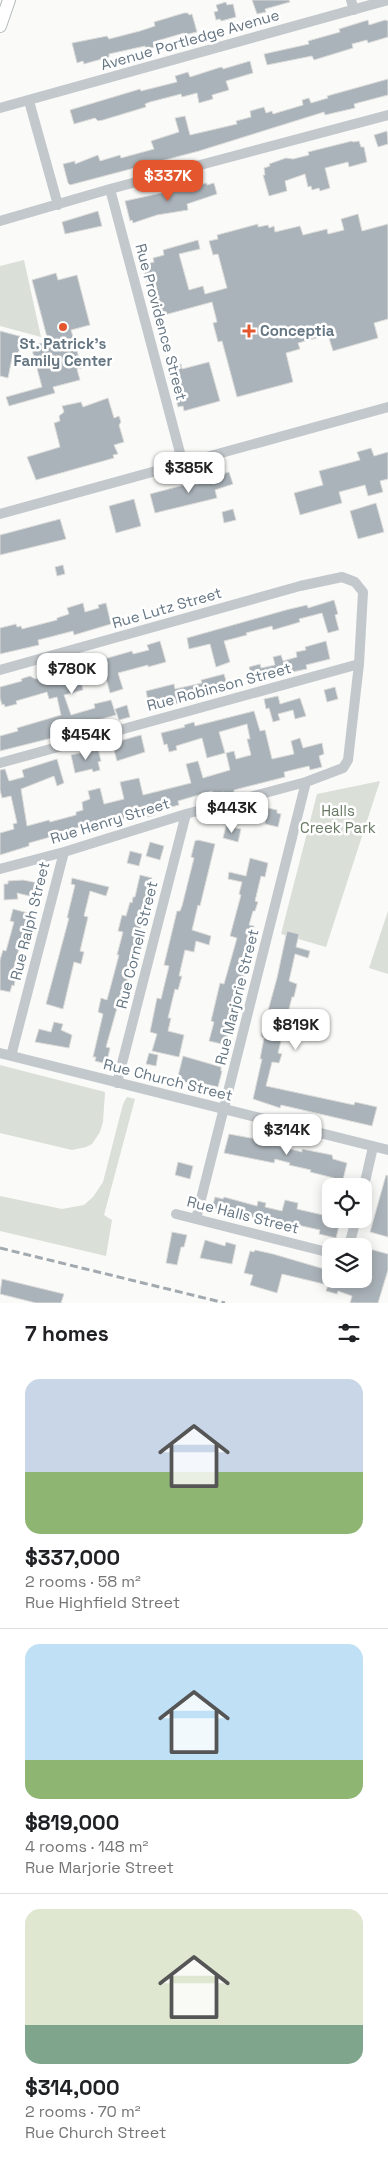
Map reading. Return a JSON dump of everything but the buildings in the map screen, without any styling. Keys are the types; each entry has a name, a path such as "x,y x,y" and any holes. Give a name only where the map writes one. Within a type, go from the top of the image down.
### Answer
{"main road":[{"path":"0,26 9,0"}],"street":[{"name":"Avenue Portledge Avenue","path":"0,108 352,5 388,0"},
{"path":"29,101 58,205"},
{"path":"0,221 110,188 388,115"},
{"name":"Rue Providence Street","path":"110,188 183,464"},
{"path":"0,514 388,407"},
{"name":"Rue Lutz Street","path":"0,670 290,588 342,577 354,582 363,592 360,664"},
{"name":"Rue Robinson Street","path":"0,763 360,664"},
{"name":"Rue Henry Street","path":"0,869 64,852 186,814 306,782 343,768 348,760 360,664"},
{"name":"Rue Marjorie Street","path":"196,1219 306,782"},
{"name":"Rue Cornell Street","path":"117,1083 186,814"},
{"name":"Rue Ralph Street","path":"11,1056 64,852"},
{"name":"Rue Church Street","path":"0,1053 388,1150"},
{"path":"366,1178 373,1147"},
{"name":"Rue Halls Street","path":"176,1214 322,1252"}],"green space":[{"path":"24,260 41,337 0,326 0,266"},
{"name":"Halls Creek Park","path":"380,781 326,947 281,934 317,794"},
{"path":"388,911 388,974 369,968"},
{"path":"0,1065 105,1092 103,1122 100,1132 92,1144 72,1150 0,1133"},
{"path":"127,1097 135,1099 104,1215 112,1220 106,1256 0,1231 0,1196 62,1209 84,1205 93,1197 103,1182 123,1104"}],"railway":[{"path":"0,1248 225,1303"}],"place":[{"name":"St. Patrick's Family Center","path":"63,327"},
{"name":"Conceptia","path":"249,331"}]}
